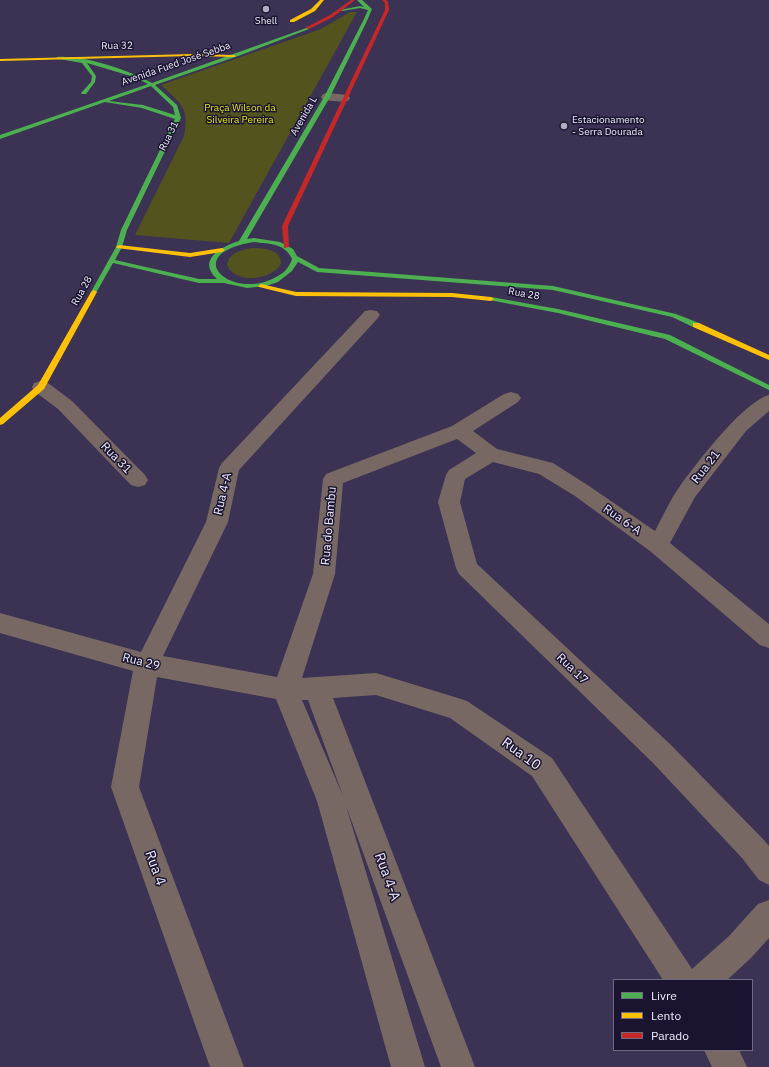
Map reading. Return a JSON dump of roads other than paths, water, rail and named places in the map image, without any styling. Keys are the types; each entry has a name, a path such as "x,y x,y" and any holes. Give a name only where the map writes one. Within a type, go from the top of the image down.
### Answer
{"main road":[{"path":"283,25 318,7 322,0"},
{"name":"Avenida Fued José Sebba","path":"0,137 234,56 325,21 342,10 353,0"},
{"path":"359,0 370,9"},
{"path":"119,248 190,255 222,250 242,242 266,240 286,247 285,226 344,98 387,10 387,3 384,0"},
{"path":"342,10 360,7 370,9"},
{"name":"Avenida L","path":"242,242 327,97 370,9"},
{"name":"Avenida Fued José Sebba","path":"164,66 219,46"},
{"name":"Rua 32","path":"0,60 192,55 234,56"},
{"name":"Rua 31","path":"60,58 95,63 136,76 151,84 175,106 178,118 124,230 119,248 111,261"},
{"path":"83,61 94,76 93,82 81,94 99,88"},
{"name":"Avenida Fued José Sebba","path":"121,81 150,71"},
{"path":"100,102 133,104 156,109 178,118"},
{"name":"Rua 28","path":"286,247 293,252 296,258 317,270 553,288 674,315 769,358"},
{"path":"222,250 215,256 212,263 213,270 225,281 236,285 261,286 284,278 296,265 296,258"},
{"path":"111,261 199,281 225,281"},
{"name":"Rua 28","path":"0,422 41,387 111,261"},
{"name":"Rua 28","path":"261,286 296,294 452,295 504,301 558,311 667,337 769,388"}],"street":[{"path":"327,97 344,98"},
{"name":"Rua 4-A","path":"147,664 217,522 229,468 371,315"},
{"name":"Rua 31","path":"41,387 65,405 138,480"},
{"name":"Rua do Bambu","path":"285,690 324,574 333,479 459,431 511,398"},
{"name":"Rua 21","path":"658,545 687,492 739,426 769,401"},
{"name":"Rua 6-A","path":"459,431 490,454 546,468 582,491 658,545 769,637"},
{"name":"Rua 17","path":"490,454 456,475 449,502 466,568 662,754 752,848 769,870"},
{"name":"Rua 29","path":"0,623 147,664 285,690"},
{"name":"Rua 4","path":"147,664 125,787 226,1067"},
{"name":"Rua 10","path":"285,690 376,684 458,709 542,767 680,979"},
{"name":"Rua 4-A","path":"316,687 458,1067"},
{"path":"285,690 331,800 408,1067"},
{"path":"705,979 740,947 769,915"},
{"path":"722,1051 730,1067"}],"place":[{"name":"Shell","path":"266,9"},
{"name":"Estacionamento - Serra Dourada","path":"564,126"}],"park label":[{"name":"Praça Wilson da Silveira Pereira","path":"240,114"}]}
